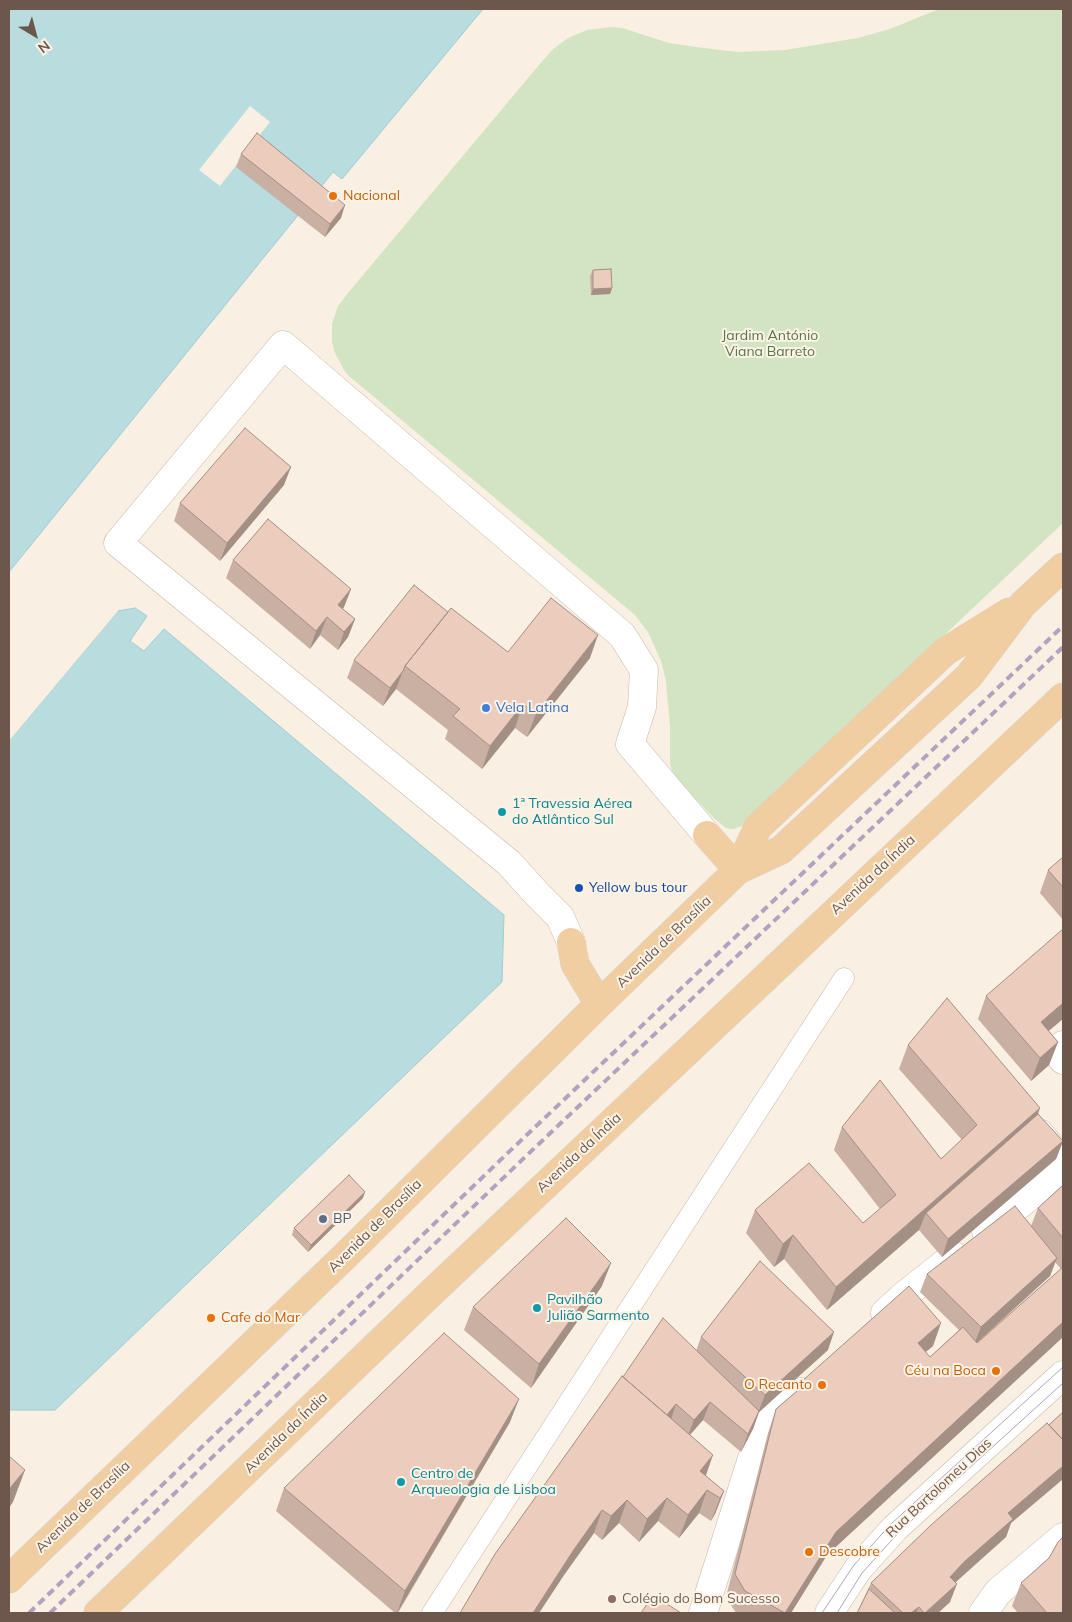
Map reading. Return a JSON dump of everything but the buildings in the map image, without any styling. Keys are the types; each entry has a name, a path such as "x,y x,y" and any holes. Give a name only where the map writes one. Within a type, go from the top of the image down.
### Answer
{"main road":[{"name":"Avenida de Brasília","path":"9,1578 346,1255 599,1004 738,870 781,850 969,676 1023,604 1063,567"},
{"name":"Avenida da Índia","path":"98,1613 430,1294 1063,697"},
{"path":"707,836 738,870"},
{"path":"571,942 575,964 599,1004"}],"street":[{"path":"571,942 560,917 510,863 118,543 284,345 622,635 644,670 642,707 630,744 707,836"},
{"path":"432,1613 844,978"},
{"path":"1063,1045 1056,1051 1063,1060"},
{"path":"1033,1118 1063,1155"},
{"path":"865,1331 906,1294 1063,1170"},
{"name":"Rua Bartolomeu Dias","path":"828,1613 858,1569 895,1528 1063,1375"},
{"path":"703,1613 761,1430 817,1376"},
{"path":"983,1613 998,1592 1063,1537"}],"green space":[{"name":"Jardim António Viana Barreto","path":"939,9 1063,9 1063,523 742,826 733,829 726,828 681,784 672,771 666,681 661,661 648,632 635,615 349,376 335,353 332,342 332,324 338,306 348,293 539,65 552,50 568,38 587,30 611,27 622,28 669,43 696,47 737,52 785,50 858,38 890,29"}],"water":[{"path":"9,9 483,9 342,179 333,172 9,572"},
{"path":"135,608 147,616 130,641 144,651 164,629 504,915 502,982 55,1410 9,1410 9,741 118,611"}],"pier":[{"path":"250,106 270,122 220,186 199,170"},
{"path":"116,609 118,611 9,741 9,737"}],"tram line":[{"path":"822,1613 854,1565 891,1524 1063,1367"},
{"path":"837,1613 862,1573 900,1531 1063,1383"}],"railway":[{"path":"29,1613 513,1148 1063,626"},
{"path":"50,1613 524,1158 1063,647"}],"place":[{"name":"Nacional","path":"333,196"},
{"name":"Vela Latina","path":"486,708"},
{"name":"1ª Travessia Aérea do Atlântico Sul","path":"502,812"},
{"name":"Yellow bus tour","path":"579,888"},
{"name":"BP","path":"323,1219"},
{"name":"Pavilhão Julião Sarmento","path":"537,1308"},
{"name":"Cafe do Mar","path":"211,1318"},
{"name":"Céu na Boca","path":"996,1371"},
{"name":"O Recanto","path":"822,1385"},
{"name":"Centro de Arqueologia de Lisboa","path":"401,1482"},
{"name":"Descobre","path":"809,1552"},
{"name":"Colégio do Bom Sucesso","path":"612,1599"}]}
